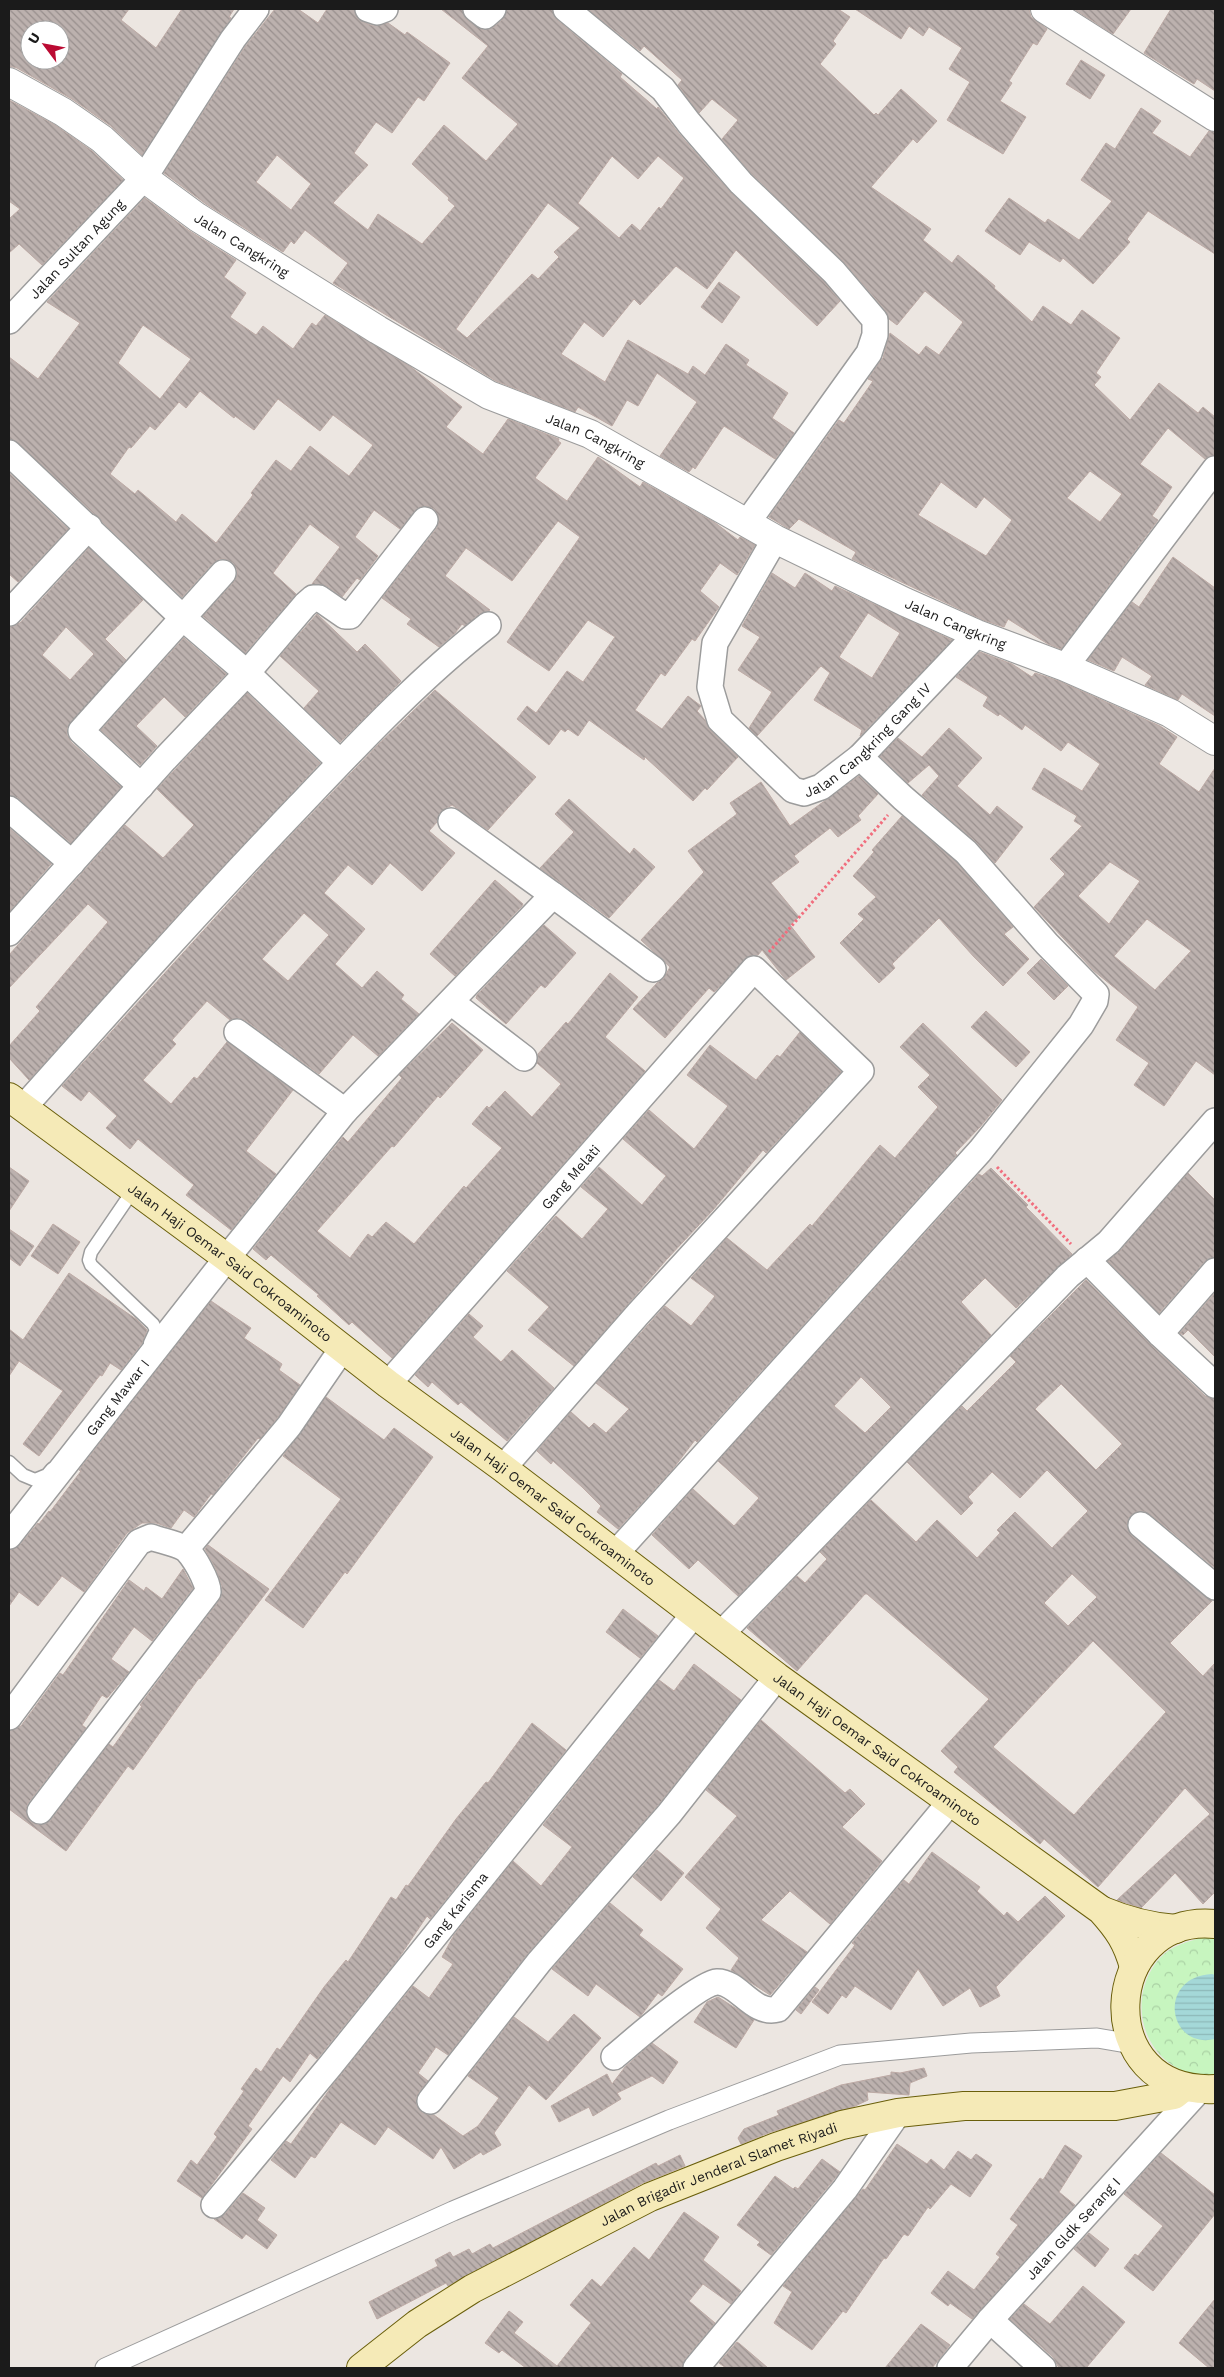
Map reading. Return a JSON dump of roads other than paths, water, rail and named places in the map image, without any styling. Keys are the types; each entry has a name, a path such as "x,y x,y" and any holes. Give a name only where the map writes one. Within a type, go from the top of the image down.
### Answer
{"main road":[{"name":"Jalan Haji Oemar Said Cokroaminoto","path":"16,1103 226,1258 388,1384 777,1676 1101,1910"},
{"path":"1101,1910 1136,1923 1176,1929"},
{"path":"1101,1910 1117,1928 1128,1946 1134,1967"},
{"path":"1203,2087 1164,2078 1140,2054 1125,2019 1125,1992 1134,1967 1151,1945 1176,1929 1202,1922 1215,1924"},
{"path":"1115,2106 1140,2054"},
{"name":"Jalan Brigadir Jenderal Slamet Riyadi","path":"361,2368 417,2324 472,2290 650,2197 776,2147 842,2126 898,2113 964,2106 1115,2106 1174,2095 1203,2087"}],"street":[{"name":"Jalan Sultan Agung","path":"9,321 144,178 228,47 256,9"},
{"path":"368,9 377,12 385,9"},
{"path":"476,9 485,16 494,9"},
{"path":"566,9 663,89 728,170 834,272 875,320 876,335 869,353 747,523"},
{"path":"1045,9 1215,117"},
{"name":"Jalan Cangkring","path":"9,82 63,112 102,139 144,178 197,217 378,330 489,395 590,434 775,539 905,602 978,634 1065,667 1170,713 1215,741"},
{"path":"9,452 183,618 247,673 340,762"},
{"path":"1065,667 1215,469"},
{"path":"9,933 140,786 247,673 313,598 320,598 345,616 350,616 425,520"},
{"path":"9,613 89,527"},
{"name":"Jalan Cangkring Gang IV","path":"775,539 715,643 710,687 720,720 793,790 804,793 821,787 860,757 978,634"},
{"path":"140,786 81,731 224,573"},
{"path":"16,1103 340,762 412,689 488,625"},
{"path":"614,1554 980,1151 1082,1025 1095,1001 1096,994 1047,944 966,852 903,798 860,757"},
{"path":"9,809 72,863"},
{"path":"451,821 653,970"},
{"name":"Gang Mawar I","path":"9,1536 226,1258 345,1111 553,895"},
{"name":"Gang Melati","path":"388,1384 754,969 861,1072 638,1314 502,1468"},
{"path":"451,1002 524,1058"},
{"path":"238,1032 345,1111"},
{"path":"721,1634 1061,1283 1109,1242 1215,1121"},
{"path":"1087,1260 1160,1334 1215,1385"},
{"path":"1160,1334 1215,1271"},
{"path":"186,1549 289,1426 342,1349"},
{"path":"1141,1525 1215,1587"},
{"path":"9,1717 135,1546 151,1537 186,1549 206,1579 209,1586 208,1592 40,1811"},
{"name":"Gang Karisma","path":"214,2205 330,2066 694,1614"},
{"path":"430,2101 540,1962 669,1814 777,1676"},
{"path":"614,2057 668,2012 712,1983 723,1983 762,2009 771,2011 778,2009 951,1801"},
{"path":"1203,2087 1166,2070 1149,2054 1138,2033 1133,2010 1136,1987 1148,1963 1166,1945 1190,1934 1215,1932"},
{"path":"105,2368 453,2211 670,2120 840,2055 971,2043 1098,2038 1140,2054"},
{"name":"Jalan Gldk Serang I","path":"950,2368 990,2320 1203,2087"},
{"path":"696,2368 845,2189 898,2113"},
{"path":"990,2320 1043,2368"}],"lane":[{"path":"9,1462 23,1475 35,1480 47,1475 154,1336 156,1330 153,1324 91,1265 89,1260 92,1252 134,1189"}],"water":[{"path":"1215,1975 1215,2039 1199,2039 1187,2034 1179,2024 1175,2012 1176,1999 1182,1987 1194,1978"}]}
